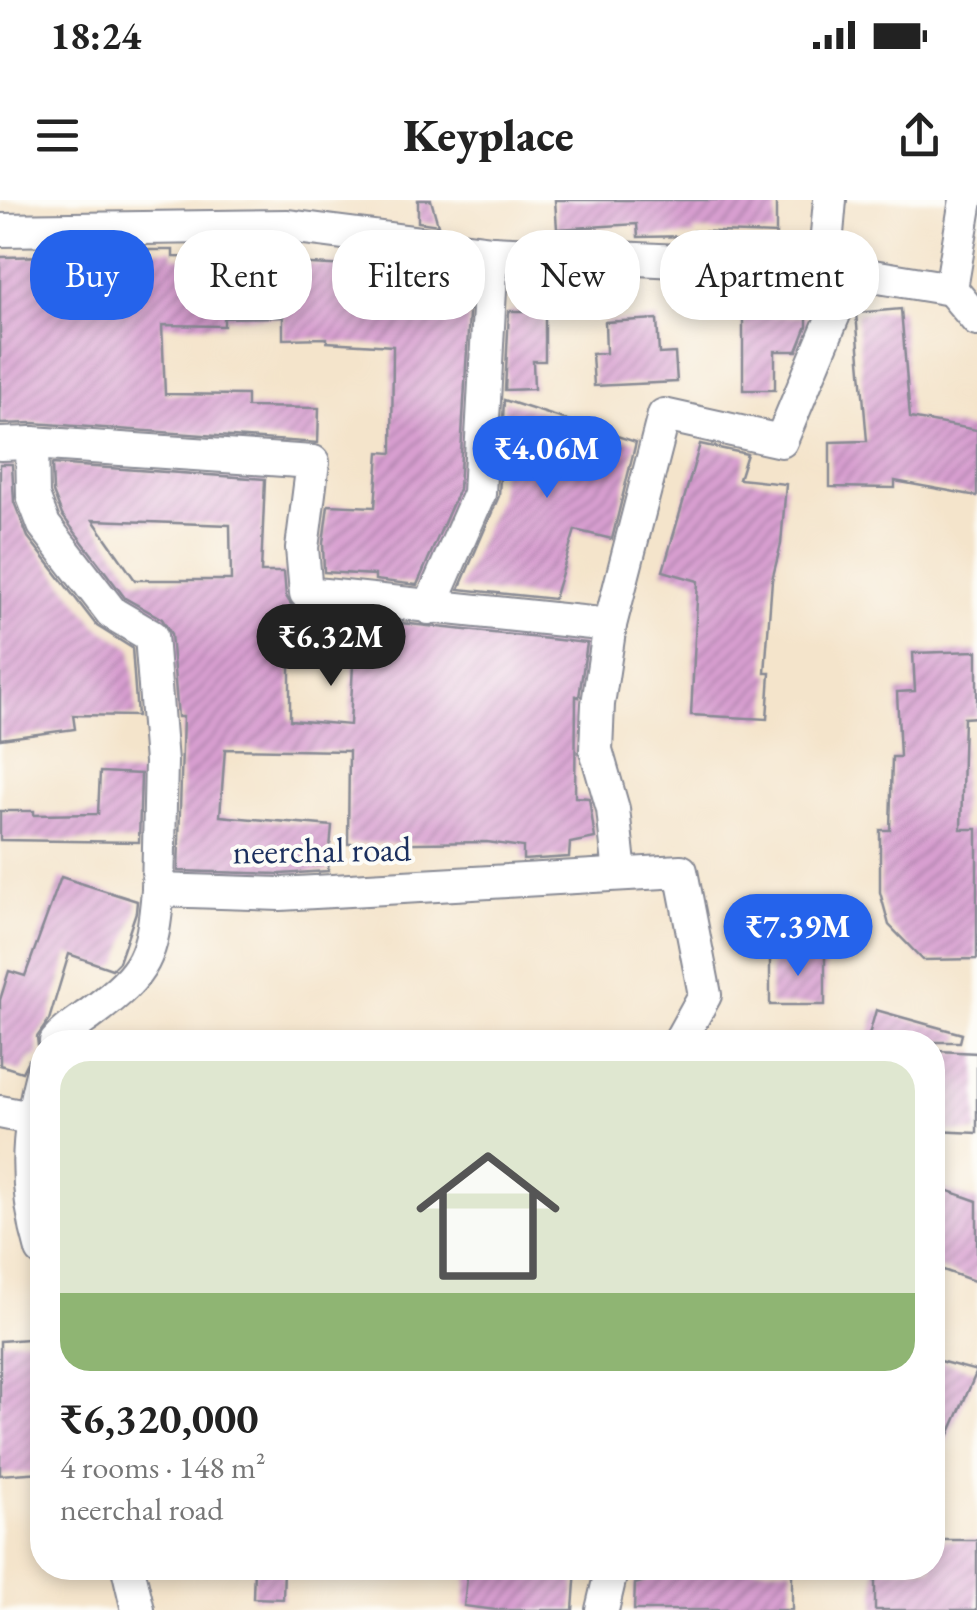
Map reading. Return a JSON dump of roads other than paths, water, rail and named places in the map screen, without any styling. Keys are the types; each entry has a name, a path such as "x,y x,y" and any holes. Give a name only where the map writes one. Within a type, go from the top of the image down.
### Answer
{"street":[{"path":"830,200 833,230"},
{"path":"951,289 966,200"},
{"path":"0,230 288,226 492,252 660,261"},
{"path":"429,608 478,494 492,252"},
{"path":"879,277 951,289 977,320"},
{"path":"620,874 613,809 596,750 598,704 610,624 664,415 781,441 821,320"},
{"path":"71,1030 120,991 143,966 154,936 160,762 151,636 112,613 44,525 16,443 312,462 302,548 306,593 610,624"},
{"name":"neerchal road","path":"158,890 280,894 681,871 705,995 686,1030"},
{"path":"30,1093 15,1116 30,1208"},
{"path":"131,1580 138,1610"},
{"path":"602,1610 609,1580"}]}
